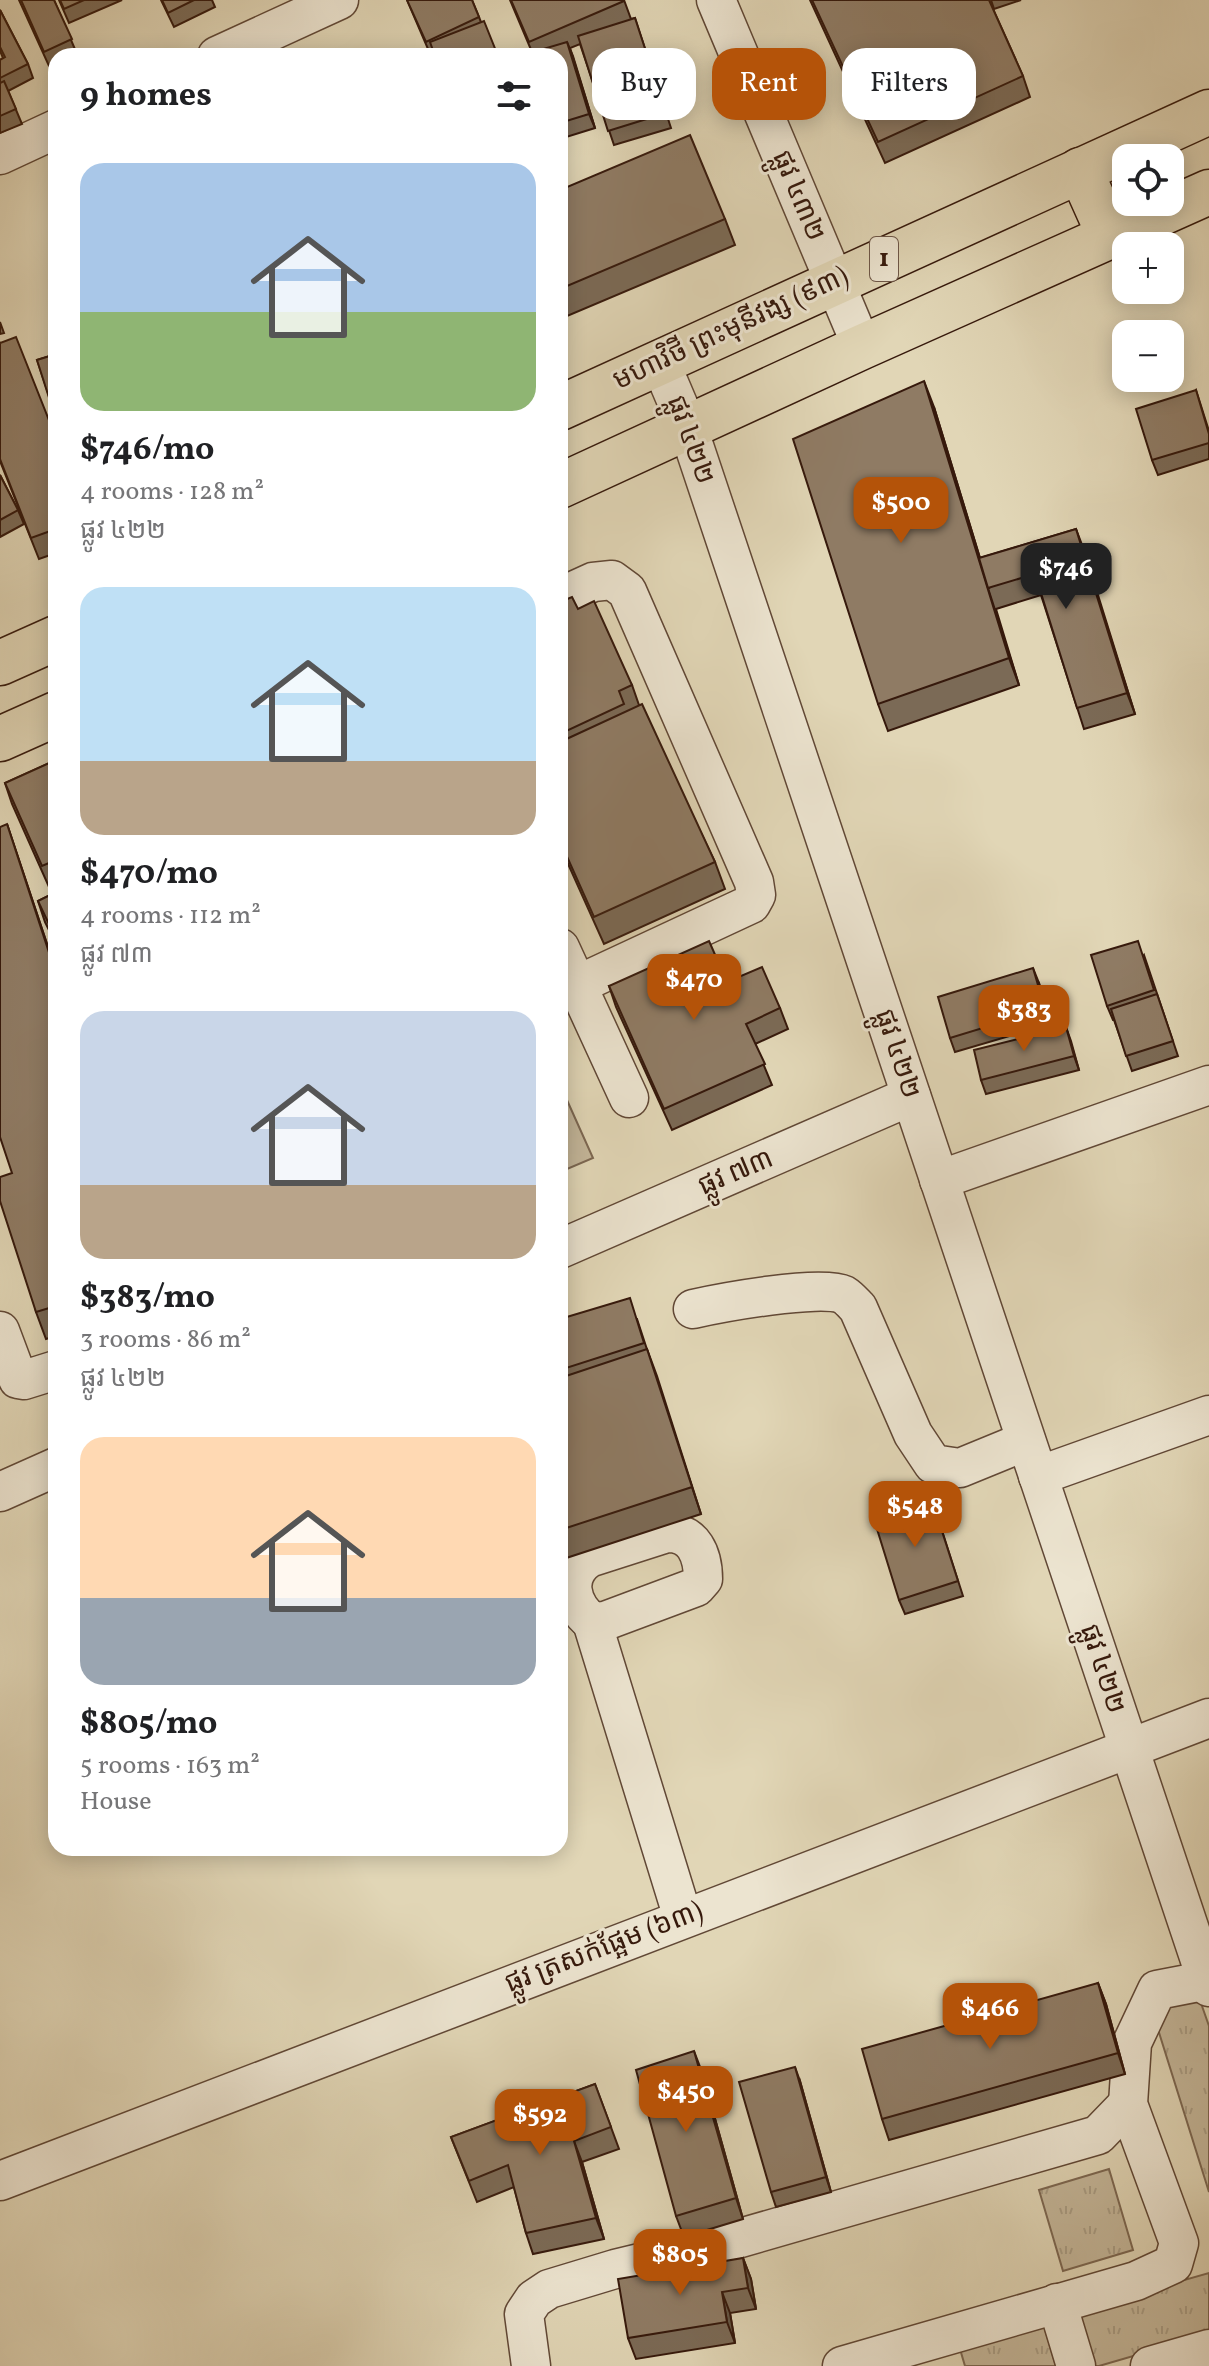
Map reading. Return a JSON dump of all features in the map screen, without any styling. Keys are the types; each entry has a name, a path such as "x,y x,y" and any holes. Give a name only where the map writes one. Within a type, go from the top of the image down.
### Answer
{"highway":[{"name":"មហាវិថី ព្រះមុនីវង្ស (៩៣)","path":"568,404 1209,112"},
{"path":"1080,170 1110,237"},
{"path":"568,482 1209,192"},
{"path":"0,663 48,642"},
{"path":"0,739 48,718"}],"street":[{"path":"234,48 339,0"},
{"name":"ផ្លូវ ៤៣២","path":"716,0 862,347"},
{"path":"0,155 48,133"},
{"name":"ផ្លូវ ៤២២","path":"660,362 688,428 1208,1983"},
{"path":"568,593 593,582 612,580 627,591 754,882 756,895 751,904 577,985"},
{"path":"568,965 629,1098"},
{"path":"939,1180 1209,1085"},
{"name":"ផ្លូវ ៧៣","path":"568,1246 911,1096"},
{"path":"693,1309 753,1297 832,1293 846,1296 858,1308 913,1434 933,1464 960,1468 1032,1459 1209,1415"},
{"path":"0,1331 18,1379 48,1372"},
{"path":"0,1492 48,1471"},
{"path":"592,1622 683,1918"},
{"name":"ផ្លូវ ត្រសក់ផ្អែម (៦៣)","path":"0,2181 1209,1718"},
{"path":"842,2366 951,2351 1057,2303 1136,2281 1173,2264 1179,2243 1128,2104 1132,2043 1157,1990 1208,1983"},
{"path":"531,2366 524,2314 534,2299 549,2289 615,2269 723,2243 1098,2135 1128,2104"},
{"path":"1057,2303 1076,2366"},
{"path":"1150,2366 1209,2349"}],"green space":[{"path":"568,1102 593,1158 568,1169"},
{"path":"1196,1989 1209,2026 1209,2192 1156,2023 1166,2002"},
{"path":"1109,2169 1133,2250 1063,2271 1039,2190"},
{"path":"1209,2273 1209,2334 1099,2366 1084,2366 1072,2312"},
{"path":"1042,2319 1056,2366 965,2366 960,2349"}],"building":[{"path":"21,0 54,0 72,39 44,52"},
{"path":"60,0 84,0 64,9"},
{"path":"162,0 194,0 168,13"},
{"path":"407,0 472,0 479,17 426,42"},
{"path":"511,0 624,0 624,1 529,42"},
{"path":"812,0 989,0 1023,76 976,97 976,48 842,48 842,65"},
{"path":"0,10 28,64 0,78 0,60 5,57 0,47"},
{"path":"635,18 645,48 592,48 592,80 578,36"},
{"path":"484,21 495,48 432,48 430,42"},
{"path":"567,42 589,114 568,121 568,48 546,48"},
{"path":"4,81 16,109 0,116 0,83"},
{"path":"605,120 643,120 608,131"},
{"path":"868,120 926,120 878,142"},
{"path":"690,135 725,219 568,286 568,187"},
{"path":"16,337 48,418 48,532 31,538 0,459 0,343"},
{"path":"48,357 48,395 37,360"},
{"path":"924,381 1009,658 878,704 793,439"},
{"path":"1196,390 1209,443 1152,460 1136,409"},
{"path":"0,475 18,510 0,520"},
{"path":"1076,529 1127,693 1077,708 1035,574 988,588 979,558"},
{"path":"572,597 578,609 594,601 632,685 619,691 624,704 568,730 568,599"},
{"path":"642,704 715,862 594,917 568,859 568,738"},
{"path":"48,764 48,863 42,866 5,783"},
{"path":"7,824 48,950 48,1308 36,1312 0,1201 0,1177 12,1173 0,1137 0,827"},
{"path":"48,896 48,922 38,901"},
{"path":"709,941 727,982 762,967 780,1008 746,1024 765,1064 664,1109 609,986"},
{"path":"1138,941 1154,990 1107,1006 1091,955"},
{"path":"1033,968 1045,1009 950,1038 938,997"},
{"path":"1157,994 1173,1041 1126,1056 1111,1009"},
{"path":"1066,1027 1074,1056 981,1080 974,1050"},
{"path":"630,1298 644,1343 568,1367 568,1317"},
{"path":"647,1349 692,1487 568,1527 568,1375"},
{"path":"931,1497 958,1581 899,1600 873,1516"},
{"path":"1098,1983 1118,2053 882,2119 862,2049"},
{"path":"694,2051 736,2198 676,2216 636,2070"},
{"path":"795,2067 826,2177 771,2192 739,2082"},
{"path":"595,2084 611,2127 574,2141 596,2218 526,2233 508,2165 469,2181 451,2137"},
{"path":"743,2258 748,2288 722,2292 727,2322 628,2338 618,2279"}]}
